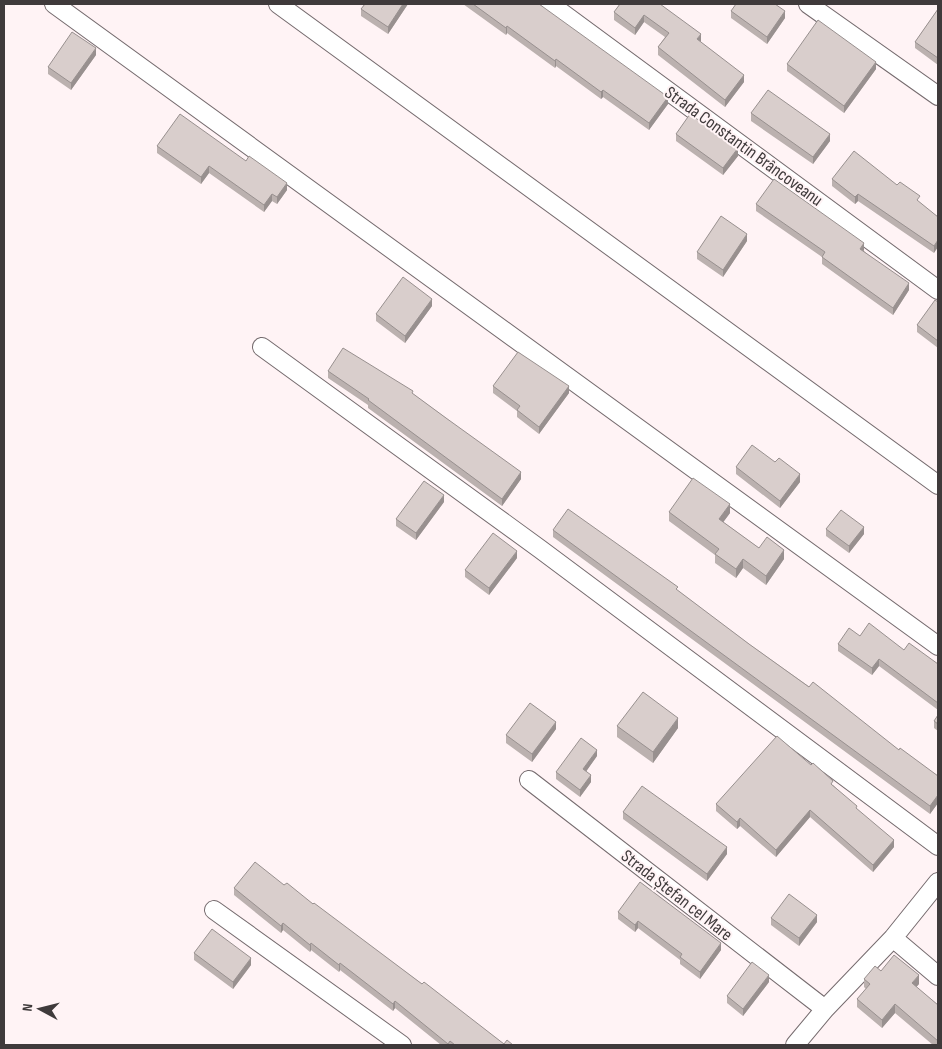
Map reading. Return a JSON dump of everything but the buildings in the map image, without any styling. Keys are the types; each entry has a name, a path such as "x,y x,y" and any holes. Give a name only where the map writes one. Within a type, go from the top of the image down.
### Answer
{"street":[{"path":"54,4 938,646"},
{"path":"278,4 938,485"},
{"name":"Strada Constantin Brâncoveanu","path":"550,4 938,290"},
{"path":"808,4 938,96"},
{"path":"262,347 540,549 938,846"},
{"name":"Strada Ștefan cel Mare","path":"529,780 825,1009"},
{"path":"794,1045 825,1009 893,938 938,882"},
{"path":"214,910 402,1045"},
{"path":"893,938 938,976"}]}
